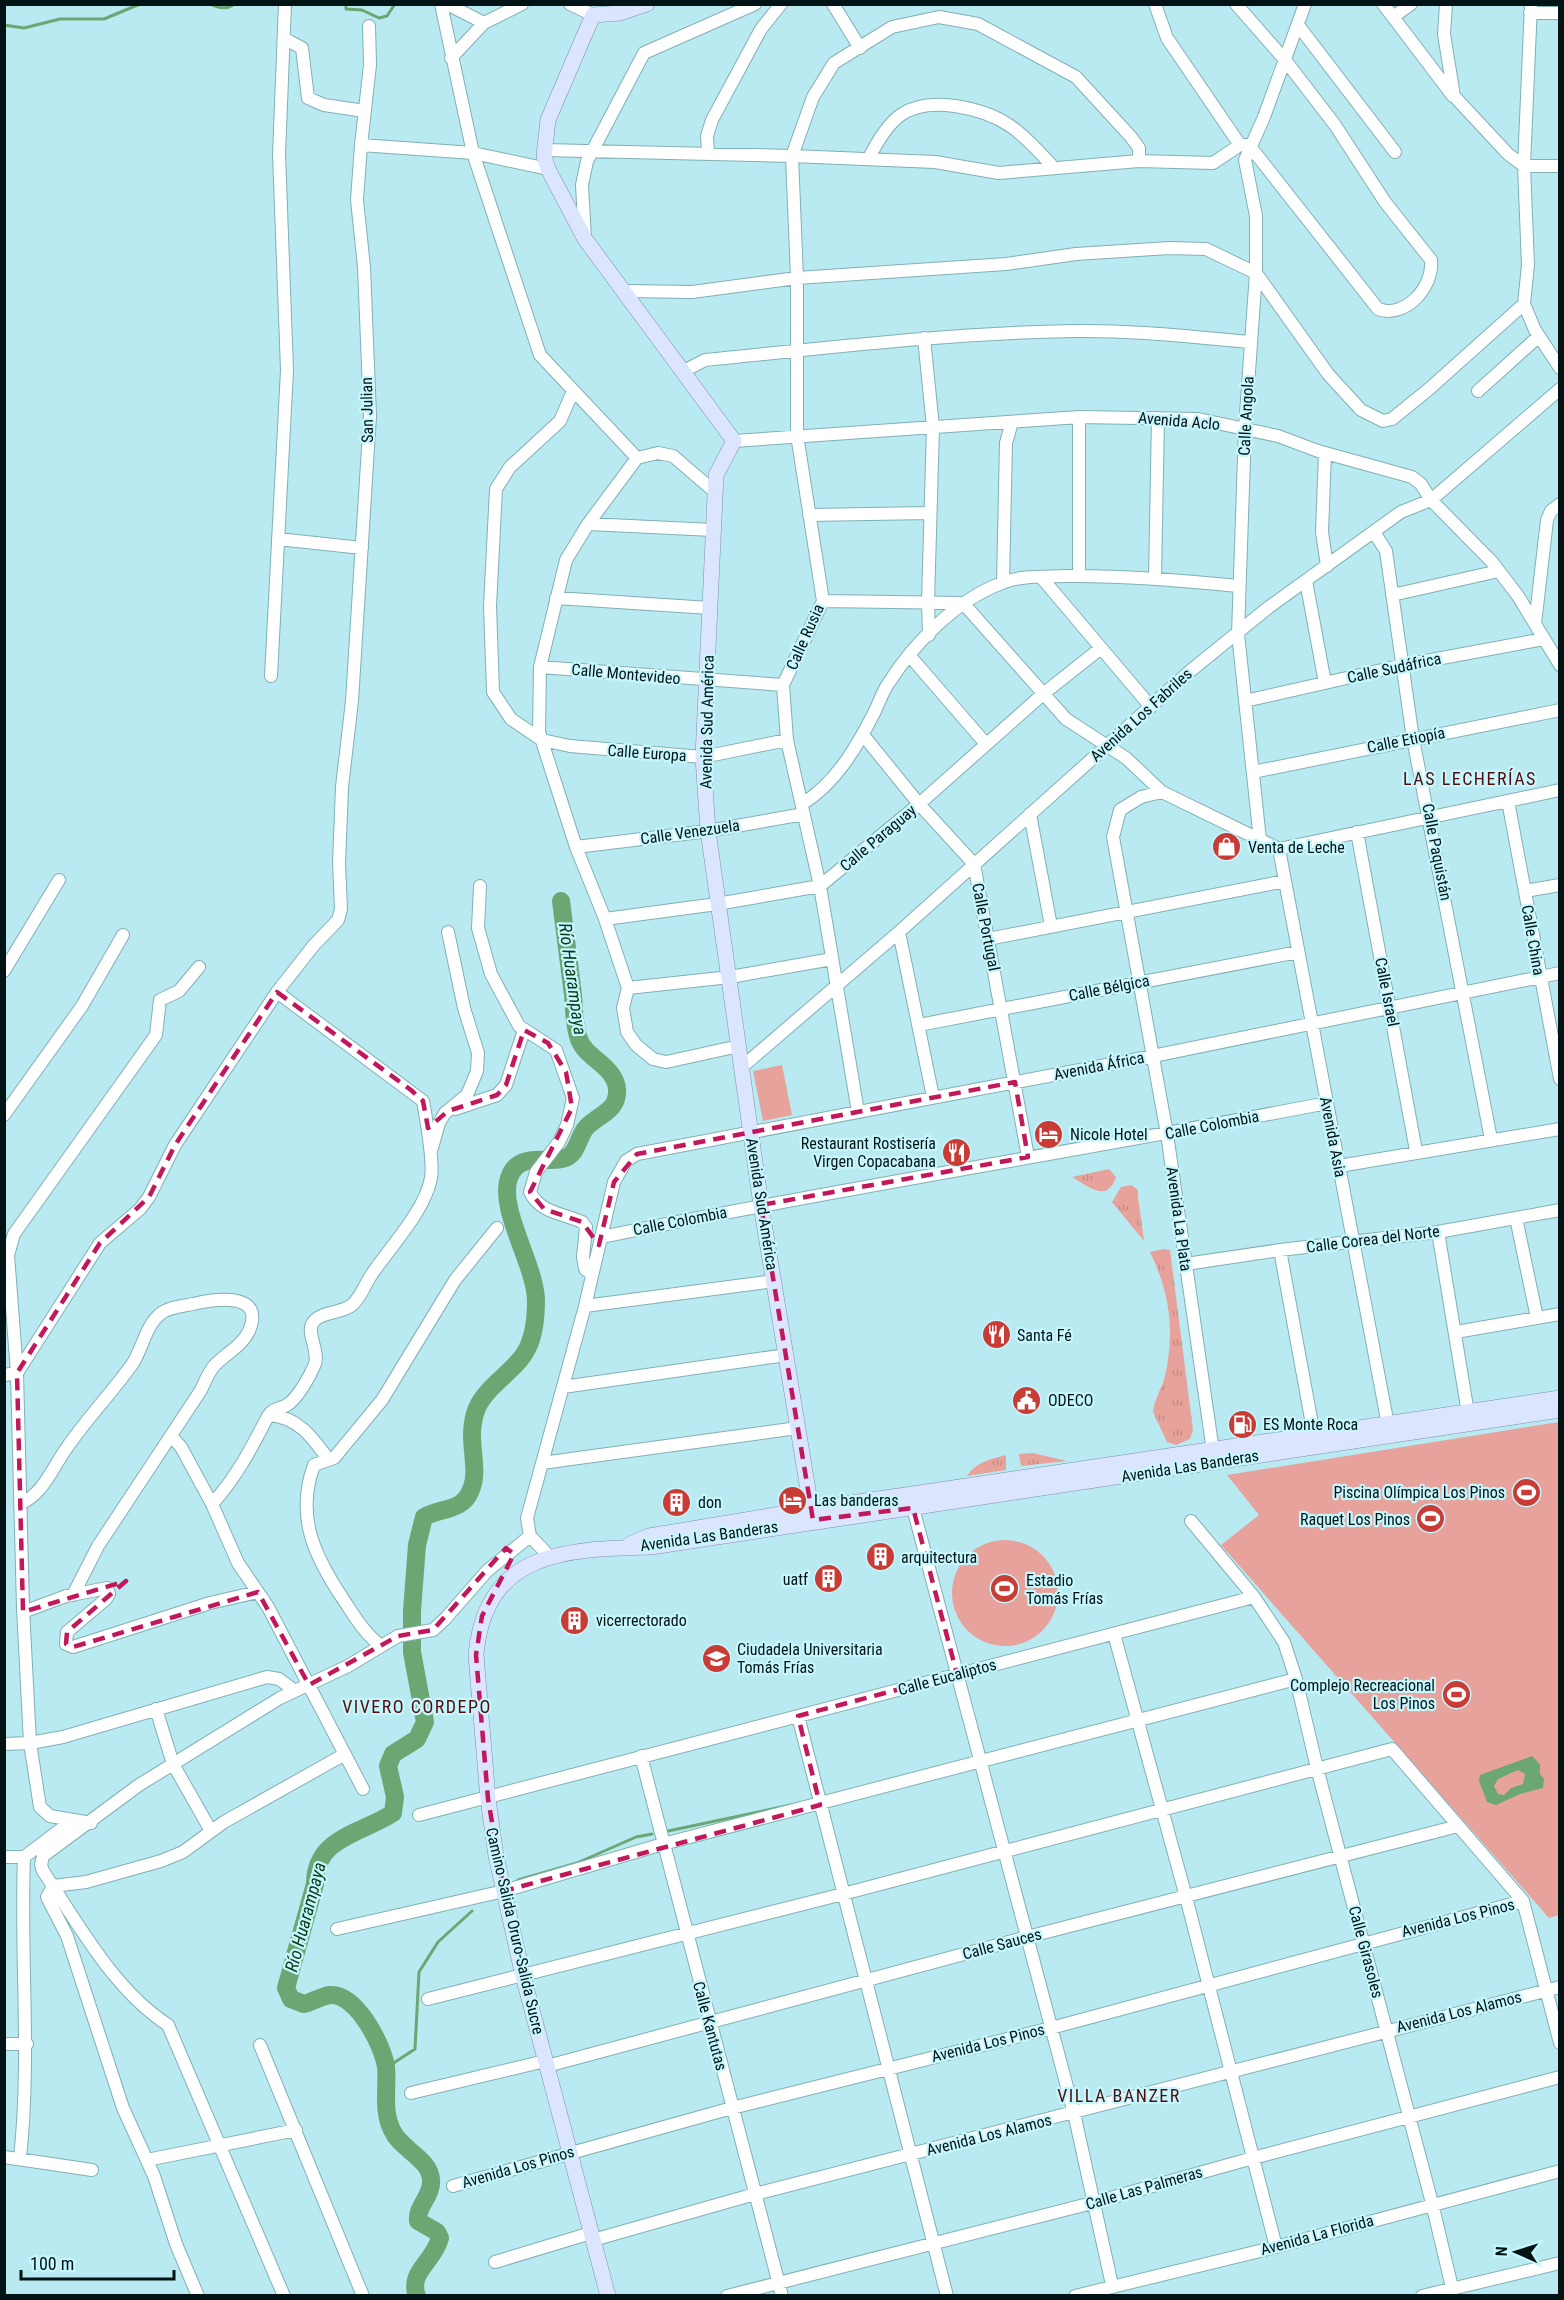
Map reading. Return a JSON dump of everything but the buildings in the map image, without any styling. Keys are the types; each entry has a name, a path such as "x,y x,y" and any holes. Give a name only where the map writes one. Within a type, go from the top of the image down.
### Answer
{"main road":[{"path":"647,4 620,13 593,15 548,120 544,150 548,169 585,239 734,441"},
{"name":"Avenida Sud América","path":"734,441 716,475 703,757 708,831 761,1205 812,1515"},
{"name":"Avenida Las Banderas","path":"812,1515 913,1508 1213,1456 1314,1435 1560,1398"},
{"name":"Avenida Las Banderas","path":"621,1547 651,1546 812,1515 1213,1456 1560,1410"},
{"name":"Camino Salida Oruro-Salida Sucre","path":"608,2295 523,1976 504,1892 488,1799 476,1655 480,1624 491,1599 512,1575 536,1561 549,1557 621,1547"}],"street":[{"path":"271,676 287,370 279,154 285,4"},
{"path":"441,4 473,153 540,355 637,458"},
{"path":"447,4 484,23"},
{"path":"451,58 484,23 522,4"},
{"path":"585,239 582,185 587,161 644,53 755,4"},
{"path":"708,153 707,136 712,120 761,29 781,4"},
{"path":"833,4 860,48"},
{"path":"1155,4 1167,38 1245,145 1378,309 1388,313 1399,310 1426,286 1432,271 1431,260 1385,202 1335,125 1285,60 1236,4"},
{"name":"Calle Angola","path":"1260,840 1238,634 1245,428 1256,273 1256,216 1245,169 1245,145 1264,117 1305,4"},
{"path":"1383,4 1454,96 1508,154 1524,166 1560,166"},
{"path":"1393,17 1411,4"},
{"path":"1446,4 1444,34 1454,96"},
{"path":"572,5 593,15"},
{"path":"1560,13 1530,9 1524,166 1528,265 1524,304 1539,336 1560,368"},
{"path":"792,156 813,97 824,74 834,63 892,27 930,19 955,18 978,24 1058,65 1076,78 1131,136 1139,148 1139,161"},
{"path":"1298,25 1395,152"},
{"name":"San Julian","path":"11,1374 100,1244 140,1209 150,1197 175,1145 277,992 338,920 341,909 339,863 342,787 349,739 370,416 364,267 357,200 370,65 369,26"},
{"path":"285,39 302,48 308,98 324,105 365,111"},
{"path":"869,158 890,123 904,112 924,104 938,104 983,110 998,118 1030,141 1054,168"},
{"path":"361,145 473,153 548,169"},
{"path":"544,150 869,158 935,162 987,172 1139,161 1213,163 1245,145"},
{"name":"Calle Rusia","path":"792,156 797,278 797,435 822,601 783,685 788,740 820,886 858,1112"},
{"path":"625,291 692,292 797,278 1006,264 1076,254 1169,248 1206,249 1256,273 1328,374 1361,411 1383,421 1392,419 1524,304"},
{"path":"682,372 705,360 924,338 1074,331 1250,342"},
{"path":"1478,390 1539,336"},
{"path":"924,338 933,427 929,635"},
{"name":"Avenida Los Fabriles","path":"742,1067 899,932 1151,707 1238,634 1401,512 1431,500 1560,389"},
{"path":"542,740 511,718 493,692 490,606 496,489 510,467 560,421 573,390"},
{"path":"1079,417 1079,576"},
{"name":"Avenida Aclo","path":"734,441 1079,417 1198,419 1278,436 1325,453 1412,477 1421,484 1431,500 1498,571 1560,665"},
{"path":"1155,578 1158,418"},
{"path":"1003,582 1006,443 1012,422"},
{"path":"715,492 673,456 658,453 637,458 588,524 566,560 556,598 540,667 539,732 576,848 605,919 628,988 623,1008 627,1032 636,1045 653,1059 666,1062 739,1047"},
{"path":"1325,453 1322,532 1327,566"},
{"path":"1535,624 1547,520 1551,511 1560,504"},
{"path":"810,515 930,513"},
{"path":"588,524 713,530"},
{"name":"Calle Paquistán","path":"1374,532 1386,551 1413,739 1431,817 1491,1139"},
{"path":"278,539 362,548"},
{"path":"1392,595 1498,571"},
{"path":"803,809 848,760 887,685 909,655 963,603 1003,582 1041,577 1079,576 1155,578 1238,586"},
{"path":"1041,577 1151,707"},
{"path":"1306,581 1325,682"},
{"path":"556,598 710,608"},
{"path":"822,601 963,603 1066,719 1126,758 1162,792 1279,849 1560,790"},
{"name":"Calle Sudáfrica","path":"1245,700 1404,665 1544,639"},
{"name":"Calle Paraguay","path":"605,919 717,904 820,886 919,804 1043,694 1101,648"},
{"path":"909,655 986,744"},
{"name":"Calle Montevideo","path":"540,667 783,685"},
{"name":"Calle Etiopía","path":"1253,772 1560,711"},
{"name":"Calle Portugal","path":"863,735 919,804 974,864 1028,1157"},
{"name":"Calle Europa","path":"542,740 570,746 703,757 788,740"},
{"name":"Avenida La Plata","path":"1162,792 1141,797 1120,810 1114,824 1113,837 1167,1134 1213,1456"},
{"name":"Calle China","path":"1508,801 1560,1078"},
{"name":"Calle Venezuela","path":"576,848 708,831 803,809"},
{"path":"1030,814 1051,926"},
{"name":"Calle Israel","path":"1357,832 1416,1152"},
{"name":"Avenida Asia","path":"1279,849 1388,1425"},
{"path":"4,971 59,880"},
{"path":"988,939 1126,910 1285,881"},
{"path":"1525,891 1560,885"},
{"path":"480,886 478,928 491,974 513,1019 524,1030 556,1050 573,1098 567,1125 559,1142 536,1172 530,1192 535,1202 544,1209 574,1218 586,1227 583,1257 585,1269 592,1274"},
{"path":"430,1158 439,1123 448,1111 467,1095 477,1071 478,1053 464,1008 448,932"},
{"path":"899,932 933,1097"},
{"path":"4,1115 82,1006 123,935"},
{"name":"Calle Bélgica","path":"919,1025 1298,952"},
{"path":"628,988 730,977 832,959"},
{"path":"91,1823 50,1816 40,1807 30,1743 20,1504 11,1374 8,1238 156,1035 160,1000 179,991 199,967"},
{"name":"Avenida África","path":"601,1237 614,1182 626,1161 637,1154 1153,1056 1560,973"},
{"path":"212,1504 256,1442 269,1415 274,1410 289,1404 316,1362 315,1345 310,1327 313,1322 320,1317 342,1310 358,1299 411,1218 431,1177 423,1101 277,992"},
{"path":"448,1111 497,1095 506,1085 524,1030"},
{"name":"Calle Colombia","path":"601,1237 761,1205 1167,1134 1327,1103"},
{"path":"1339,1166 1560,1129"},
{"name":"Calle Corea del Norte","path":"1186,1264 1280,1250 1438,1232 1560,1210"},
{"path":"1515,1218 1537,1318"},
{"path":"381,1646 366,1634 353,1615 322,1567 309,1537 309,1479 314,1465 334,1458 382,1400 455,1281 497,1227"},
{"path":"1438,1232 1468,1413"},
{"path":"549,1557 530,1536 527,1518 585,1306 601,1237"},
{"path":"1280,1250 1314,1435"},
{"path":"585,1306 774,1281"},
{"path":"20,1504 33,1498 43,1488 66,1448 134,1361 158,1315 211,1299 242,1301 249,1307 250,1330 241,1343 215,1366 98,1546 73,1595"},
{"path":"1456,1332 1560,1314"},
{"path":"563,1387 786,1355"},
{"path":"269,1415 287,1417 312,1438 328,1459"},
{"path":"542,1463 798,1428"},
{"path":"171,1436 181,1447 212,1504 238,1563 258,1592 363,1789"},
{"path":"913,1508 1074,2113 1092,2203 1113,2285"},
{"name":"Calle Girasoles","path":"1191,1521 1254,1598 1284,1642 1296,1679 1317,1768 1410,2116 1453,2293"},
{"path":"284,2295 168,2025 153,2015 107,1967 53,1886 41,1865 43,1856 91,1823 139,1785 295,1691 348,1666 405,1634 423,1634 433,1630 445,1620 487,1570 530,1536"},
{"path":"23,1612 73,1595 107,1588 109,1594 106,1599 67,1632 66,1644 73,1647 210,1604 258,1592"},
{"name":"Calle Eucaliptos","path":"419,1815 488,1799 640,1756 1254,1598"},
{"path":"1114,1634 1186,1897 1276,2247"},
{"path":"4,1744 30,1743 63,1737 267,1677 279,1680 295,1691"},
{"path":"337,1929 504,1892 663,1844 820,1805 1296,1679"},
{"path":"156,1708 173,1764 211,1831"},
{"path":"798,1716 909,2155 947,2295"},
{"path":"428,1999 843,1894 1392,1749 1523,1902 1544,1991 1560,2043"},
{"path":"53,1886 86,1882 161,1861 183,1852 211,1831 345,1754"},
{"name":"Calle Kantutas","path":"640,1756 782,2295"},
{"path":"4,1857 24,1857 73,1820"},
{"name":"Calle Sauces","path":"411,2093 546,2063 865,1982 1027,1937 1458,1826"},
{"path":"20,2158 25,2112 27,2044 22,1909 24,1857"},
{"path":"53,1886 47,1897 66,1936 123,2108 147,2160 176,2244 198,2295"},
{"name":"Avenida Los Pinos","path":"453,2186 732,2108 887,2067 1051,2028 1364,1942 1523,1902"},
{"name":"Avenida Los Alamos","path":"495,2262 1560,1987"},
{"path":"4,2044 27,2044"},
{"path":"260,2045 363,2295"},
{"name":"Calle Las Palmeras","path":"727,2295 1092,2203 1560,2077"},
{"path":"147,2160 296,2130"},
{"path":"4,2157 92,2170"},
{"name":"Avenida La Florida","path":"1075,2295 1276,2247 1560,2170"},
{"path":"1422,2295 1453,2293 1560,2262"}],"highlighted area":[{"path":"277,992 411,1090 423,1101 428,1128 448,1111 497,1095 506,1085 524,1030 548,1043 566,1072 572,1108 530,1192 544,1209 582,1222 599,1245 614,1182 637,1154 1015,1082 1028,1157 761,1205 813,1520 913,1508 957,1674 798,1716 820,1805 504,1891 488,1799 476,1655 482,1616 514,1554 506,1548 433,1630 398,1636 309,1685 258,1592 73,1647 66,1644 67,1632 126,1581 23,1612 17,1373 100,1243 149,1197 175,1145"}],"green space":[{"path":"782,1065 792,1115 763,1121 753,1071"},
{"path":"1109,1169 1116,1177 1108,1190 1091,1188 1072,1177"},
{"path":"1131,1185 1137,1189 1144,1241 1112,1202 1121,1187"},
{"path":"1170,1250 1193,1430 1190,1439 1176,1445 1167,1442 1153,1412 1165,1376 1170,1344 1166,1298 1150,1252"},
{"name":"Complejo Recreacional Los Pinos","path":"1559,1422 1559,1915 1549,1918 1221,1545 1259,1515 1227,1475"},
{"path":"1033,1453 1067,1461 1021,1466 1019,1454"},
{"path":"1006,1455 1006,1470 967,1476 979,1464"},
{"name":"Estadio Tomás Frías","path":"1005,1540 1025,1544 1042,1556 1054,1573 1058,1593 1054,1613 1042,1630 1025,1642 1005,1646 985,1642 968,1630 956,1613 952,1593 956,1573 968,1556 985,1544"}],"shaded area":[{"path":"1532,1756 1540,1764 1540,1774 1544,1779 1543,1788 1520,1794 1496,1805 1487,1802 1479,1781 1480,1775","holes":["1518,1770 1525,1774 1523,1784 1511,1788 1504,1795 1498,1794 1494,1786 1498,1779"]}],"waterway":[{"path":"4,25 24,28 60,19 104,19 140,4"},
{"path":"210,4 222,8 234,4"},
{"path":"346,4 346,9 362,10 379,18 387,16 395,4"},
{"name":"Río Huarampaya","path":"417,2296 415,2288 418,2274 437,2247 440,2238 437,2232 418,2221 419,2210 430,2191 431,2179 425,2165 401,2143 392,2130 386,2107 386,2067 380,2046 367,2022 349,2002 330,1995 304,2004 291,1999 286,1988 315,1884 317,1868 323,1856 331,1846 342,1839 393,1813 395,1797 388,1766 393,1754 417,1739 425,1722 412,1652 412,1611 417,1545 424,1517 462,1503 470,1492 474,1473 472,1431 477,1408 488,1392 522,1357 531,1338 536,1300 530,1270 508,1205 509,1178 520,1163 563,1159 569,1156 585,1129 611,1108 617,1097 615,1081 611,1074 586,1050 578,1036 561,901"},
{"path":"668,1831 791,1805"},
{"path":"518,1880 577,1863 636,1837 652,1834"},
{"path":"386,2068 415,2049 419,1972 438,1942 472,1911"}],"place":[{"name":"Venta de Leche","path":"1227,847"},
{"name":"Nicole Hotel","path":"1049,1134"},
{"name":"Restaurant Rostisería Virgen Copacabana","path":"957,1152"},
{"name":"Santa Fé","path":"996,1335"},
{"name":"ODECO","path":"1027,1400"},
{"name":"ES Monte Roca","path":"1242,1424"},
{"name":"Piscina Olímpica Los Pinos","path":"1526,1492"},
{"name":"Las banderas","path":"793,1500"},
{"name":"don","path":"677,1502"},
{"name":"Raquet Los Pinos","path":"1431,1519"},
{"name":"arquitectura","path":"880,1557"},
{"name":"uatf","path":"829,1579"},
{"name":"Estadio Tomás Frías","path":"1005,1589"},
{"name":"vicerrectorado","path":"575,1620"},
{"name":"Ciudadela Universitaria Tomás Frías","path":"716,1658"},
{"name":"Complejo Recreacional Los Pinos","path":"1456,1694"}],"district":[{"name":"LAS LECHERÍAS","path":"1470,778"},
{"name":"VIVERO CORDEPO","path":"417,1706"},
{"name":"VILLA BANZER","path":"1119,2095"}]}
